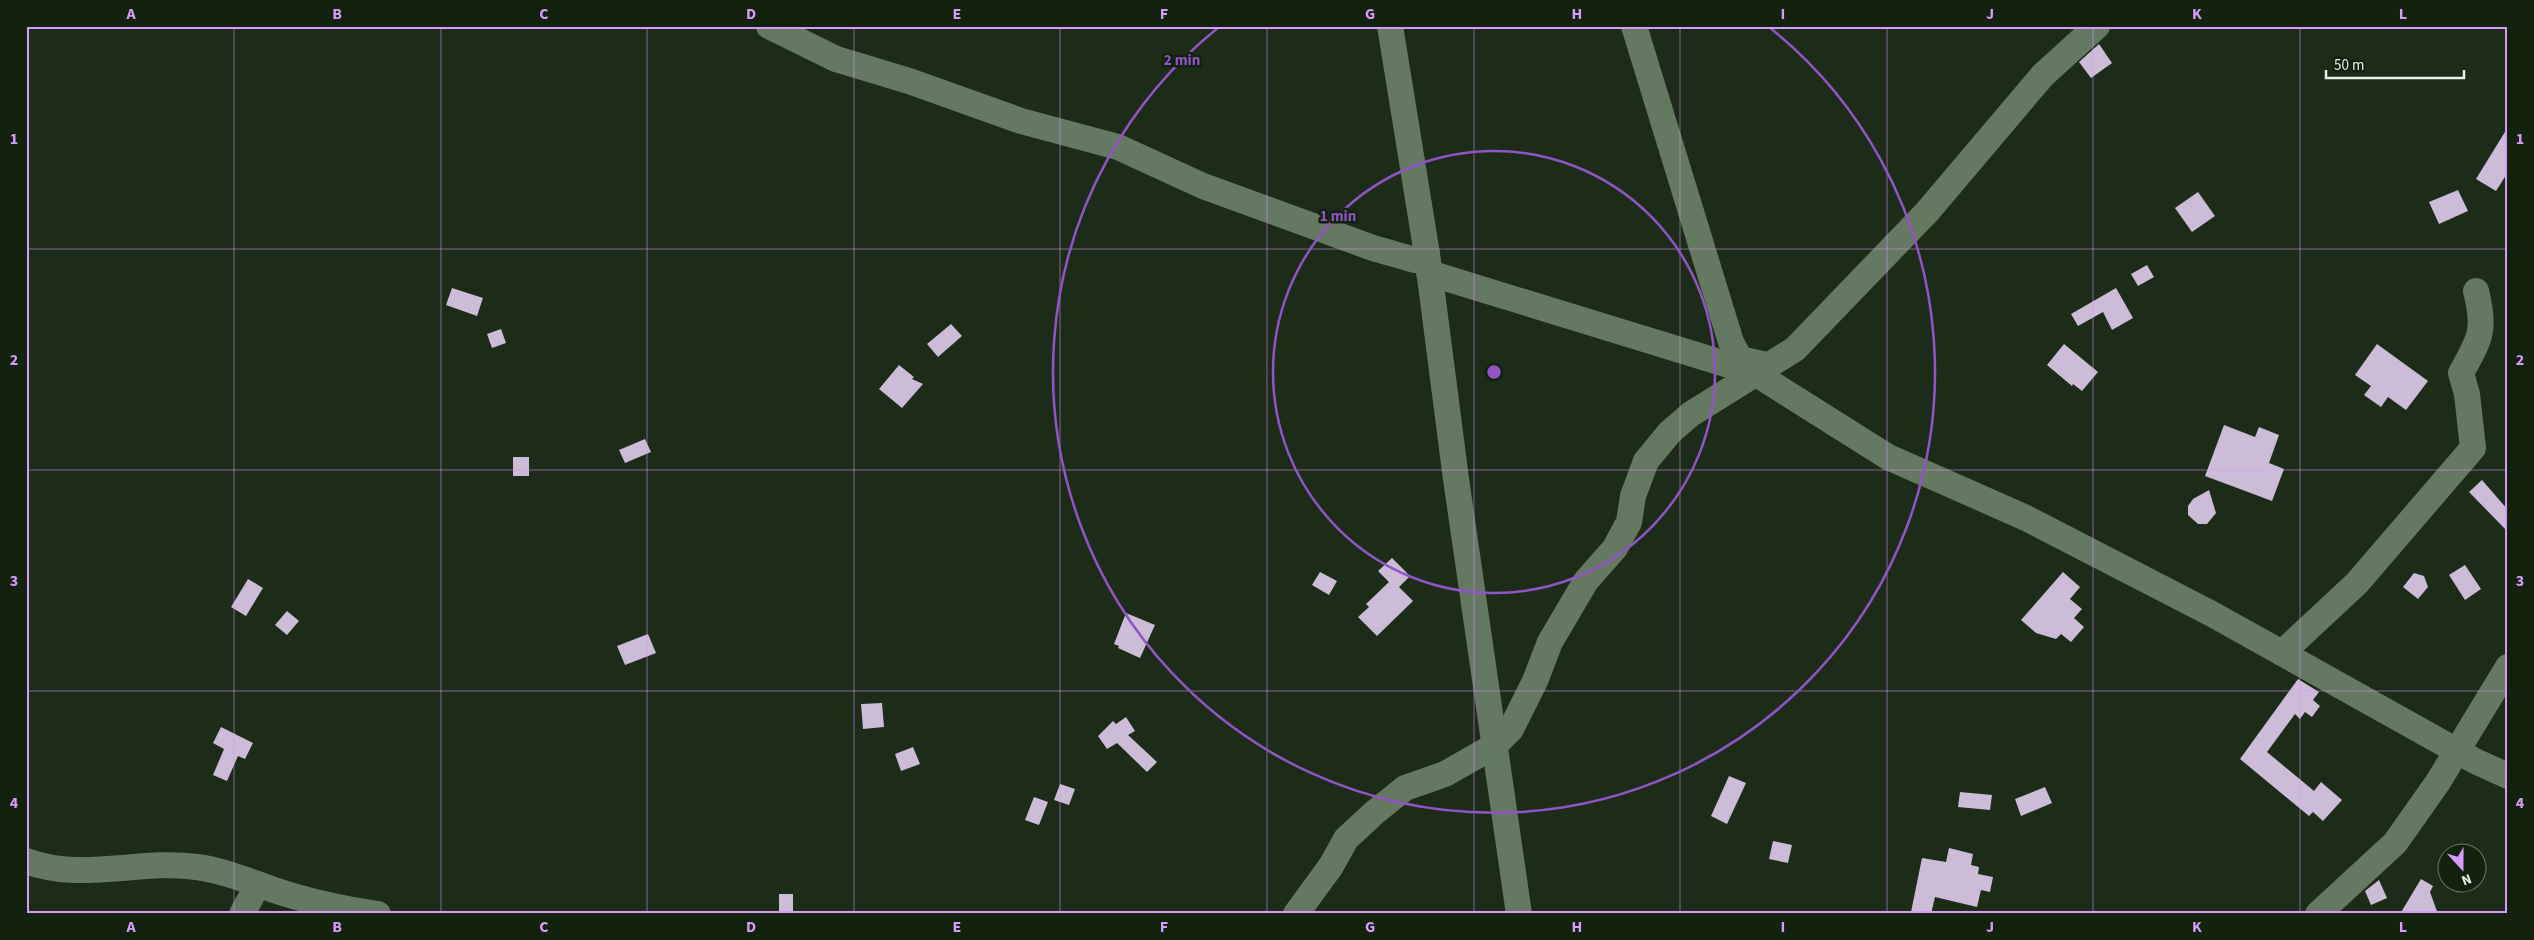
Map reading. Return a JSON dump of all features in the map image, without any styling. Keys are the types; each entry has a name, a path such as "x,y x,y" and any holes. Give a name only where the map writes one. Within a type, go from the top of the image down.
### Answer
{"street":[{"path":"769,26 836,59 908,80 1021,121 1118,147 1203,186 1373,248 1762,369"},
{"path":"1390,26 1428,264 1519,914"},
{"path":"1634,26 1731,342 1740,359 1762,369 1888,457 2026,518 2282,653 2458,751 2508,776"},
{"path":"1296,914 1331,866 1346,839 1374,813 1405,788 1445,774 1494,746 1511,729 1535,681 1550,642 1586,581 1615,548 1629,522 1633,496 1646,461 1670,432 1690,414 1795,349 1897,246 2043,75 2097,26"},
{"path":"2282,653 2357,583 2473,448 2467,394 2461,373 2479,341 2483,316 2476,291"},
{"path":"2318,914 2395,843 2458,751 2508,667"},
{"path":"26,861 68,871 149,865 196,867 336,907 378,914"},
{"path":"242,914 258,884"}],"building":[{"path":"2099,44 2112,63 2091,78 2079,62"},
{"path":"2508,127 2508,172 2496,191 2476,179"},
{"path":"2458,190 2468,211 2439,224 2429,202"},
{"path":"2198,192 2215,216 2192,232 2175,208"},
{"path":"2147,265 2154,277 2138,286 2131,274"},
{"path":"452,288 483,298 477,316 446,305"},
{"path":"2116,288 2133,318 2112,330 2103,312 2078,326 2071,314"},
{"path":"951,324 962,336 938,357 927,344"},
{"path":"501,329 506,343 492,348 487,334"},
{"path":"2064,344 2098,372 2082,391 2073,384 2072,386 2047,365"},
{"path":"2377,344 2428,381 2406,410 2388,397 2381,407 2364,395 2371,386 2355,375"},
{"path":"899,365 914,377 912,379 923,384 902,408 879,389"},
{"path":"2224,425 2255,437 2259,427 2279,435 2269,463 2284,469 2272,501 2205,476"},
{"path":"645,439 651,452 625,463 619,450"},
{"path":"513,457 529,457 529,476 513,476"},
{"path":"2482,480 2508,510 2508,532 2469,492"},
{"path":"2209,490 2216,513 2207,524 2198,524 2188,515 2188,506 2193,499"},
{"path":"1392,558 1410,576 1399,587 1413,601 1377,636 1358,617 1369,607 1366,604 1389,582 1378,571"},
{"path":"2465,565 2481,589 2465,600 2449,575"},
{"path":"1320,572 1337,581 1329,595 1312,585"},
{"path":"2063,572 2080,587 2070,599 2082,609 2074,618 2084,627 2071,642 2061,634 2056,639 2036,633 2021,620"},
{"path":"2414,573 2424,576 2428,587 2418,599 2403,587"},
{"path":"248,579 263,588 246,616 231,607"},
{"path":"287,611 299,621 287,635 275,625"},
{"path":"1126,613 1155,625 1140,658 1118,648 1119,646 1114,644"},
{"path":"648,634 656,653 625,665 617,646"},
{"path":"2298,679 2319,692 2313,700 2320,706 2312,717 2305,712 2300,719 2295,714 2267,752 2314,791 2321,782 2342,800 2323,821 2313,812 2309,816 2240,759"},
{"path":"882,703 884,727 863,729 861,704"},
{"path":"1126,717 1135,731 1128,735 1157,762 1147,772 1117,743 1107,749 1098,736 1113,721 1116,724"},
{"path":"221,727 253,743 245,759 238,756 227,781 213,775 224,749 213,743"},
{"path":"913,747 920,764 901,771 895,754"},
{"path":"1729,776 1746,783 1727,824 1711,816"},
{"path":"1060,784 1075,789 1069,805 1054,800"},
{"path":"2045,787 2052,803 2021,816 2015,799"},
{"path":"1960,792 1992,795 1990,810 1958,807"},
{"path":"1034,797 1048,802 1039,825 1025,820"},
{"path":"1773,841 1792,845 1788,863 1769,859"},
{"path":"1949,848 1973,854 1971,865 1979,867 1978,874 1993,877 1990,892 1981,890 1977,907 1935,897 1931,914 1911,912 1922,858 1946,862"},
{"path":"2421,879 2433,886 2430,892 2438,914 2400,914"},
{"path":"2379,880 2387,898 2371,905 2365,891"},
{"path":"779,894 793,894 793,914 779,914"}]}
